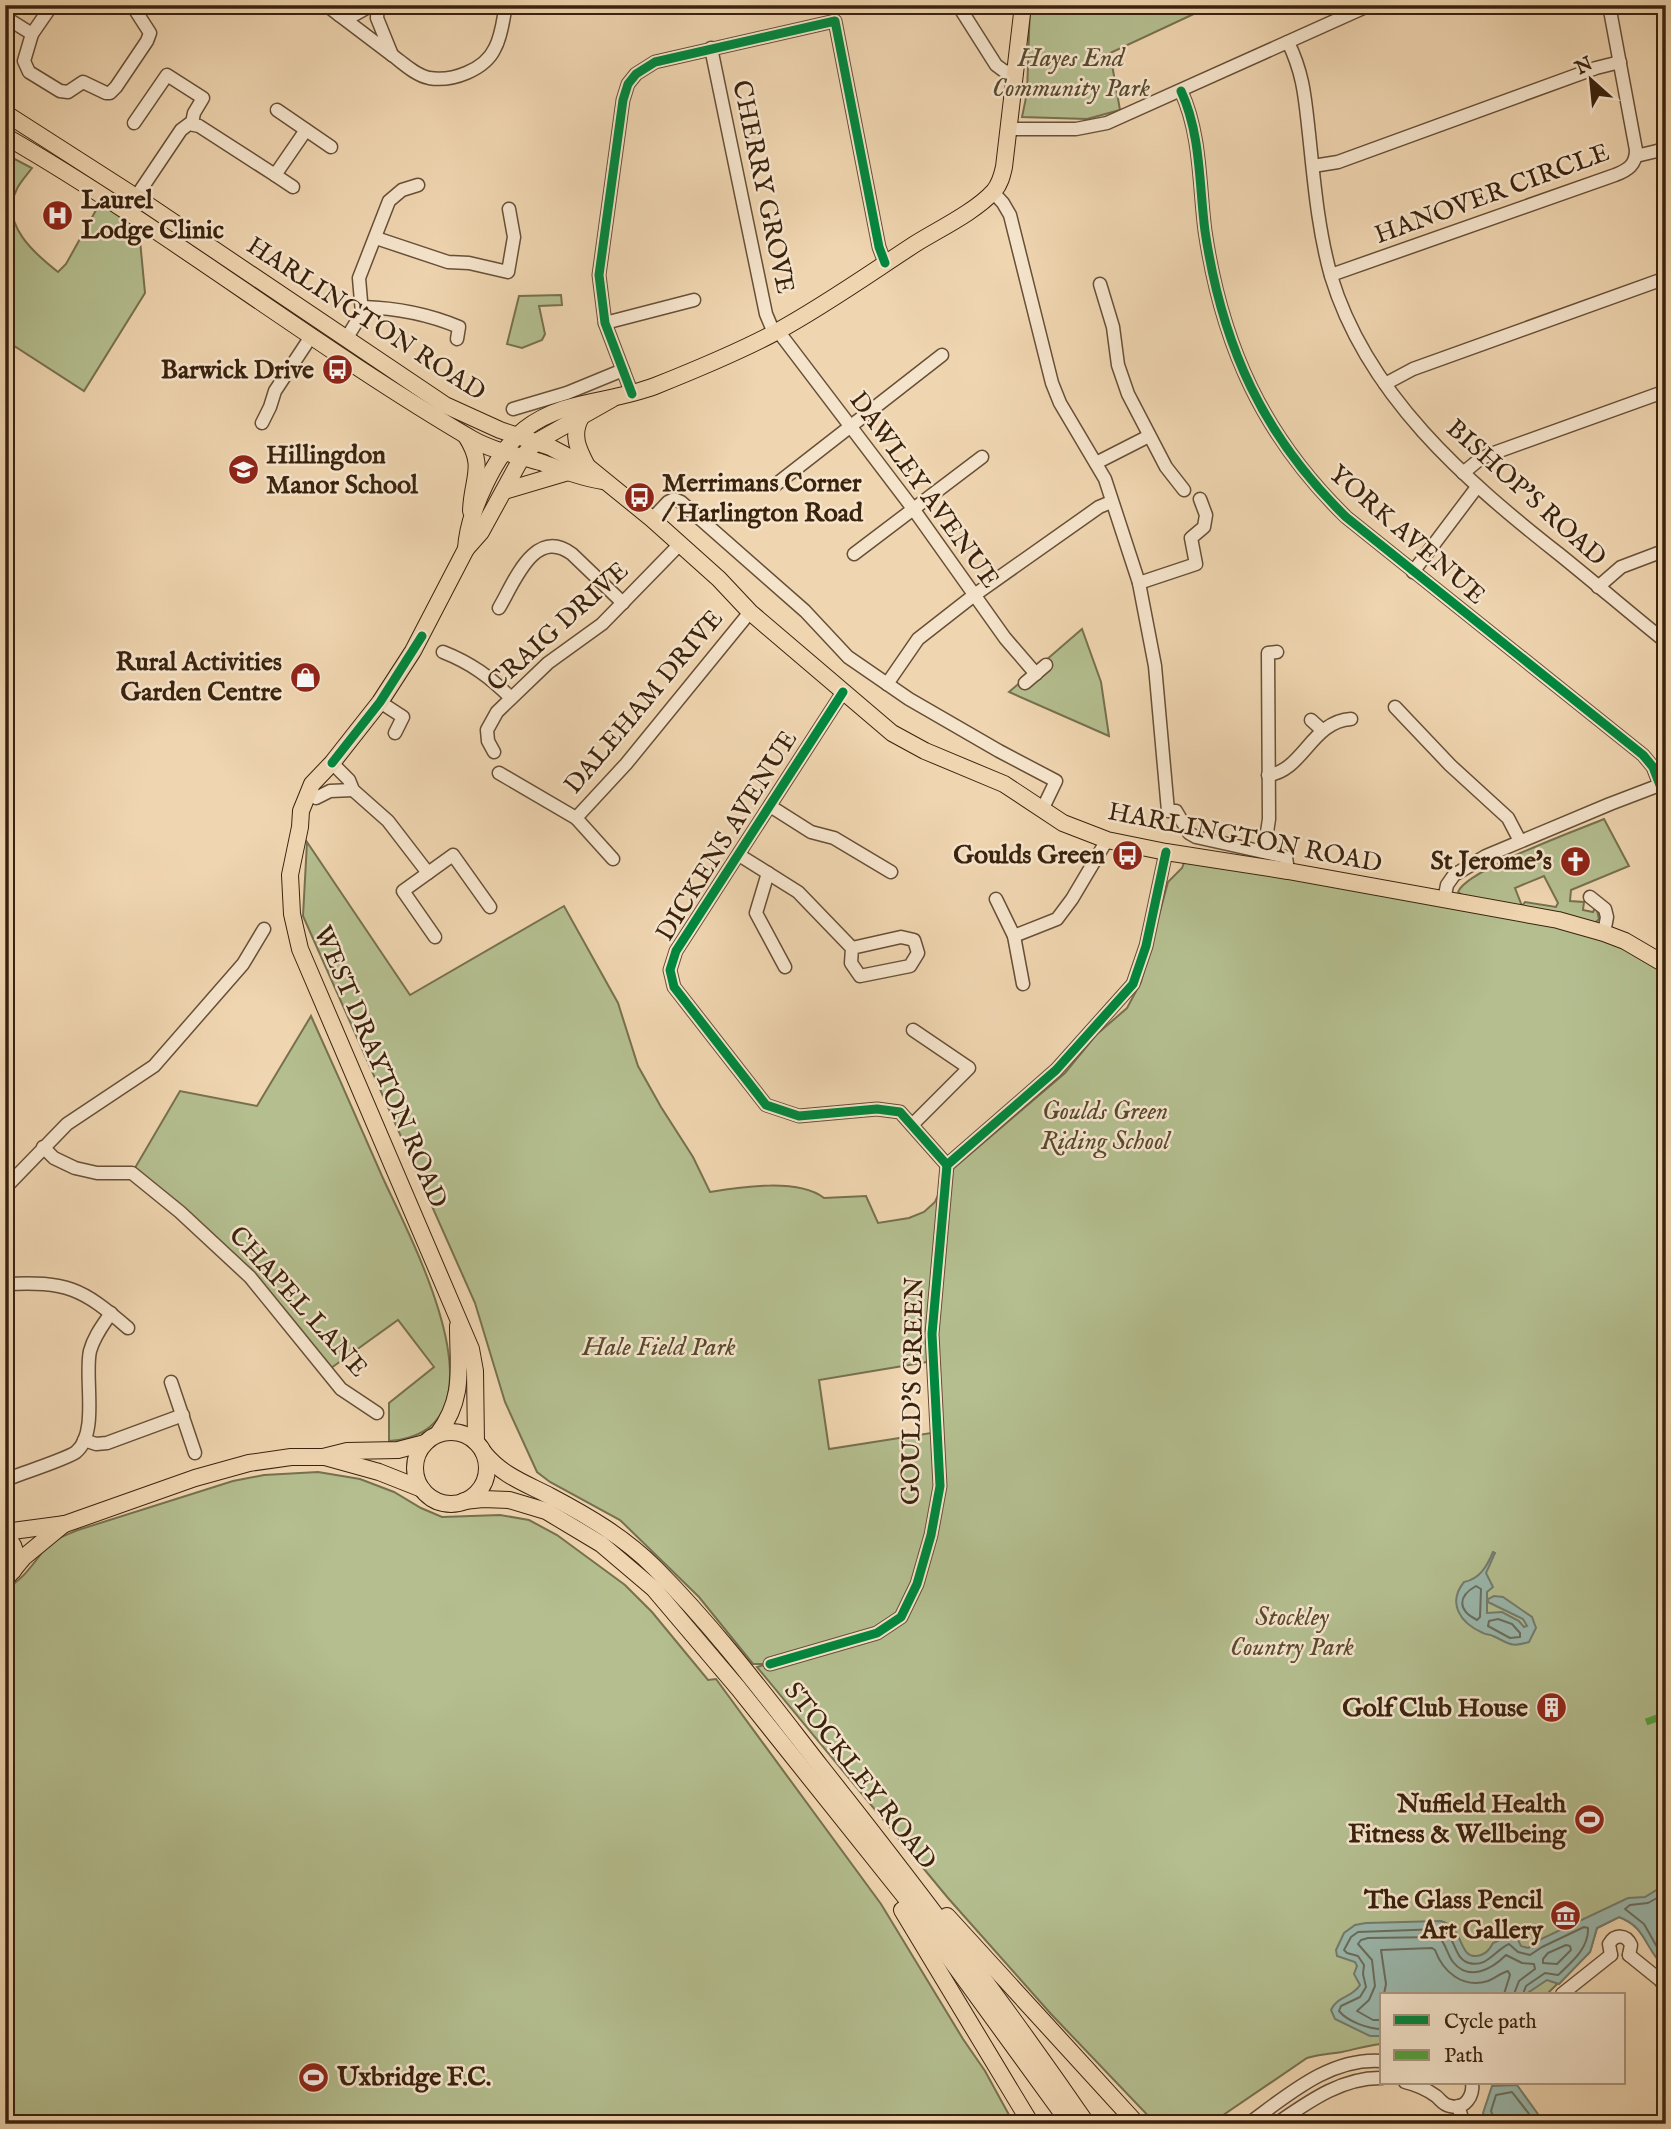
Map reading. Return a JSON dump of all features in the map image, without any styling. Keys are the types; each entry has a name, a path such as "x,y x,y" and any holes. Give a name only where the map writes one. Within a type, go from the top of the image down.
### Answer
{"main road":[{"path":"993,192 1002,173 1024,5"},
{"name":"HARLINGTON ROAD","path":"5,113 136,197 445,405 557,450 588,467 652,519 719,579 750,612 892,733 925,751 1004,784 1063,823 1107,840 1166,852 1288,871 1558,920 1604,933 1636,946 1666,965"},
{"name":"HARLINGTON ROAD","path":"5,136 159,231 465,435 503,452 584,479 603,481"},
{"name":"WEST DRAYTON ROAD","path":"466,549 471,520 503,452 517,436 548,414 586,401 632,394 776,332 993,192"},
{"name":"WEST DRAYTON ROAD","path":"481,1448 471,1349 298,941 292,914 290,875 300,818 305,799 313,784 380,702 413,651 466,549 481,532 522,457 536,442 612,399"},
{"path":"581,417 576,438 579,452 588,467"},
{"name":"WEST DRAYTON ROAD","path":"465,435 476,454 478,468 472,489 471,520"},
{"path":"504,491 568,472"},
{"name":"WEST DRAYTON ROAD","path":"300,827 332,763"},
{"name":"WEST DRAYTON ROAD","path":"431,1438 451,1414 458,1394 458,1319"},
{"path":"9,1575 16,1562 15,1551 5,1534 65,1524 225,1469 270,1460 323,1457 347,1451 398,1450 431,1438 458,1432 481,1448 487,1469 484,1483 476,1494 464,1501 442,1503 422,1489 416,1478 415,1466 417,1455 431,1438"},
{"name":"STOCKLEY ROAD","path":"481,1448 496,1467 511,1477 600,1524 628,1544 654,1567 700,1616 911,1881 1081,2123"},
{"path":"323,1457 379,1472 422,1489"},
{"name":"STOCKLEY ROAD","path":"464,1501 509,1500 546,1511 587,1534 632,1569 686,1624 905,1897 1081,2123"},
{"path":"9,1575 31,1550 65,1524"},
{"path":"866,1850 1031,2124"},
{"path":"911,1881 961,1931 1136,2124"}],"street":[{"path":"52,5 32,34 24,61 29,72 60,91 68,92 83,82 106,93 113,91 150,33 132,5"},
{"path":"326,5 417,74 429,78 466,73 477,68 495,51 506,5"},
{"path":"338,15 354,15 372,5"},
{"path":"378,5 377,18 392,55"},
{"path":"958,5 996,65 1004,71 1016,74"},
{"path":"1009,130 1096,126 1181,91 1370,5"},
{"name":"HANOVER CIRCLE","path":"1331,275 1615,175 1631,167 1636,156 1609,5"},
{"path":"5,17 32,34"},
{"path":"632,394 605,323 600,275 623,100 628,84 636,74 655,62 835,21 880,253 885,263"},
{"name":"BISHOP'S ROAD","path":"1288,42 1302,76 1312,166 1331,275 1350,324 1385,384 1422,431 1477,487 1666,642"},
{"name":"CHERRY GROVE","path":"711,48 766,314 776,332"},
{"path":"1312,166 1338,162 1596,68 1620,62"},
{"path":"134,123 167,75 203,98 194,113 192,123 181,130 136,197"},
{"name":"YORK AVENUE","path":"1181,91 1192,120 1205,229 1217,295 1228,334 1250,387 1282,443 1313,483 1357,527 1643,755 1663,784"},
{"path":"277,110 331,147"},
{"path":"192,123 293,187"},
{"path":"275,176 306,130"},
{"path":"1636,156 1664,153"},
{"path":"346,339 360,318 363,307 359,278 392,197 402,190 418,185"},
{"path":"993,192 1010,215 1044,359 1056,394 1105,479 1139,583 1152,639 1168,811 1176,811 1189,833 1196,837 1286,857 1288,871"},
{"path":"376,239 448,262 469,263 508,272 514,237 509,209"},
{"path":"1385,384 1413,369 1666,278"},
{"path":"1100,284 1113,327 1118,365 1133,405 1166,467 1184,490"},
{"path":"605,323 694,300"},
{"path":"363,307 404,310 446,322 459,327 457,339"},
{"name":"DAWLEY AVENUE","path":"776,332 914,510 1031,679 1046,666"},
{"path":"262,423 275,391 312,335"},
{"path":"774,486 943,355"},
{"path":"513,409 567,393 623,370"},
{"path":"1463,473 1491,454 1666,391"},
{"path":"1096,463 1149,436"},
{"path":"854,554 982,457"},
{"path":"1413,572 1477,487"},
{"path":"652,519 668,502 674,499 681,502 805,611 848,657 909,699 1056,781 1042,810"},
{"path":"1196,564 1191,538 1204,527 1206,514 1200,499"},
{"path":"887,684 918,639 973,596 1099,507 1111,502"},
{"name":"CRAIG DRIVE","path":"494,752 488,741 487,730 497,712 548,663 591,632 623,603 680,544"},
{"path":"499,608 529,557 552,546 572,554 623,603"},
{"path":"1598,587 1621,567 1666,550"},
{"path":"1139,583 1209,559"},
{"name":"DALEHAM DRIVE","path":"499,773 576,818 626,764 750,612"},
{"path":"443,652 482,671 511,698"},
{"path":"1264,852 1269,819 1268,653 1277,652"},
{"name":"DICKENS AVENUE","path":"843,692 676,951 670,970 674,987 766,1105 799,1116 877,1109 900,1112 947,1165"},
{"path":"380,702 403,718 395,733"},
{"path":"1404,712 1457,772 1511,822 1520,841"},
{"path":"1268,775 1282,772 1322,730 1335,722 1352,719"},
{"path":"1311,720 1322,730"},
{"path":"332,763 349,780 353,790 388,821 428,873"},
{"path":"1444,900 1447,885 1454,875 1520,841 1663,784"},
{"path":"316,798 336,790 353,790"},
{"path":"770,806 811,832 834,838 891,872"},
{"path":"576,818 613,859"},
{"path":"1014,936 1057,919 1107,840"},
{"path":"947,1165 1056,1070 1133,984 1146,946 1166,852"},
{"path":"435,937 403,891 453,855 490,907"},
{"path":"738,855 798,892 852,948 851,963 860,976 909,965 918,953 915,940 901,937 852,948"},
{"path":"768,873 756,914 785,967"},
{"path":"1590,897 1605,909 1604,933"},
{"path":"996,898 1014,936 1023,984"},
{"path":"6,1183 67,1124 154,1066 243,964 264,929"},
{"path":"912,1125 969,1068 913,1030"},
{"name":"CHAPEL LANE","path":"43,1147 54,1158 75,1168 97,1173 132,1174 180,1212 250,1277 341,1389 377,1413"},
{"name":"GOULD'S GREEN","path":"770,1664 877,1633 901,1617 917,1584 931,1535 940,1486 932,1334 940,1217 947,1165"},
{"path":"5,1284 61,1285 89,1297 128,1328"},
{"path":"5,1480 76,1452 84,1440 88,1426 89,1353 95,1336 111,1313"},
{"path":"172,1382 195,1453"},
{"path":"84,1440 96,1444 107,1443 183,1415"},
{"path":"1613,1938 1627,1938 1632,1945 1629,1955 1622,1959 1611,1955 1609,1944 1613,1938"},
{"path":"1563,1993 1611,1955"},
{"path":"1629,1955 1666,1988"},
{"path":"1248,2124 1315,2078 1349,2063 1380,2061"},
{"path":"1276,2124 1306,2103 1333,2089 1350,2082 1380,2078"},
{"path":"1409,2084 1437,2097 1448,2106 1466,2103 1471,2096 1472,2084"},
{"path":"1436,2084 1437,2097"},
{"path":"1458,2106 1464,2124"}],"green space":[{"name":"Hayes End Community Park","path":"1030,5 1213,5 1110,53 1120,110 1087,119 1022,117 1027,93"},
{"path":"5,154 32,168 17,188 12,203 16,226 30,247 58,272 66,264 100,203 139,230 145,293 84,391 5,340"},
{"path":"561,295 562,305 539,306 545,334 542,340 522,348 507,344 519,296"},
{"path":"1082,629 1101,682 1109,736 1009,692"},
{"path":"1604,819 1629,866 1571,890 1570,901 1584,902 1583,910 1597,910 1599,919 1594,924 1458,892 1466,883 1501,862","holes":["1544,876 1558,903 1556,907 1525,902 1522,906 1515,888"]},
{"name":"Stockley Country Park","path":"307,842 410,995 564,906 618,1003 638,1066 693,1157 710,1192 753,1186 785,1186 813,1192 824,1198 866,1196 878,1223 909,1218 924,1212 935,1202 948,1173 1065,1073 1096,1035 1127,1008 1141,982 1168,882 1182,868 1187,855 1558,920 1666,965 1666,1968 1636,1927 1619,1917 1597,1928 1590,1952 1548,1993 1380,1993 1380,2044 1307,2058 1210,2124 1156,2124 1051,2014 948,1898 757,1667 767,1664 753,1664 699,1597 620,1520 550,1482 537,1472 505,1402 475,1303 303,916","holes":["933,1361 938,1432 829,1449 819,1380"]},
{"path":"311,1016 412,1241 443,1327 450,1368 446,1404 427,1429 389,1441 389,1403 434,1367 398,1320 327,1371 250,1277 132,1173 180,1091 257,1106"},
{"path":"318,1472 360,1479 394,1492 442,1517 500,1515 529,1520 557,1535 625,1585 652,1612 708,1680 716,1679 881,1904 985,2071 1014,2124 5,2124 5,1589 22,1577 51,1543 78,1530 233,1481 264,1475"}],"water":[{"path":"1493,1552 1495,1553 1486,1573 1493,1587 1487,1592 1487,1613 1502,1612 1519,1621 1524,1627 1527,1626 1523,1619 1488,1602 1488,1599 1494,1596 1503,1597 1532,1617 1536,1628 1529,1642 1513,1645 1484,1634 1468,1624 1458,1612 1456,1605 1459,1590 1464,1582 1482,1571"},
{"path":"1666,1884 1666,1968 1653,1954 1641,1933 1619,1917 1597,1928 1590,1952 1559,1984 1547,1980 1528,1993 1380,1993 1380,2036 1370,2036 1335,2019 1331,2010 1337,2002 1360,1985 1354,1974 1357,1966 1355,1962 1337,1956 1336,1950 1344,1933 1355,1925 1441,1921 1452,1927 1467,1953 1475,1956 1485,1953 1493,1943 1511,1935 1517,1938 1521,1946 1528,1948 1541,1939 1628,1898 1645,1897"},
{"path":"1517,2085 1540,2117 1541,2124 1490,2124 1483,2113 1492,2086"}],"marked path":[{"path":"1646,1722 1666,1715"}],"cycle path":[{"path":"632,394 605,323 599,275 623,100 628,84 636,74 655,62 835,21 879,247 885,263"},
{"path":"1181,91 1188,107 1196,142 1205,231 1223,313 1235,351 1251,387 1291,454 1346,517 1643,755 1653,767 1660,785"},
{"path":"332,763 380,702 422,636"},
{"path":"843,692 676,951 670,970 674,987 766,1105 799,1116 877,1109 900,1112 947,1165"},
{"path":"770,1664 877,1633 901,1617 917,1584 931,1535 940,1486 932,1334 947,1165 1056,1070 1133,984 1146,946 1166,852"}],"place":[{"name":"Laurel Lodge Clinic","path":"58,215"},
{"name":"Barwick Drive","path":"337,370"},
{"name":"Hillingdon Manor School","path":"243,470"},
{"name":"Merrimans Corner / Harlington Road","path":"639,498"},
{"name":"Rural Activities Garden Centre","path":"305,677"},
{"name":"Goulds Green","path":"1128,855"},
{"name":"St Jerome's","path":"1575,861"},
{"name":"Golf Club House","path":"1551,1708"},
{"name":"Nuffield Health Fitness & Wellbeing","path":"1589,1819"},
{"name":"The Glass Pencil Art Gallery","path":"1566,1915"},
{"name":"Uxbridge F.C.","path":"314,2077"}],"park label":[{"name":"Goulds Green Riding School","path":"1105,1126"},
{"name":"Hale Field Park","path":"659,1347"}]}
